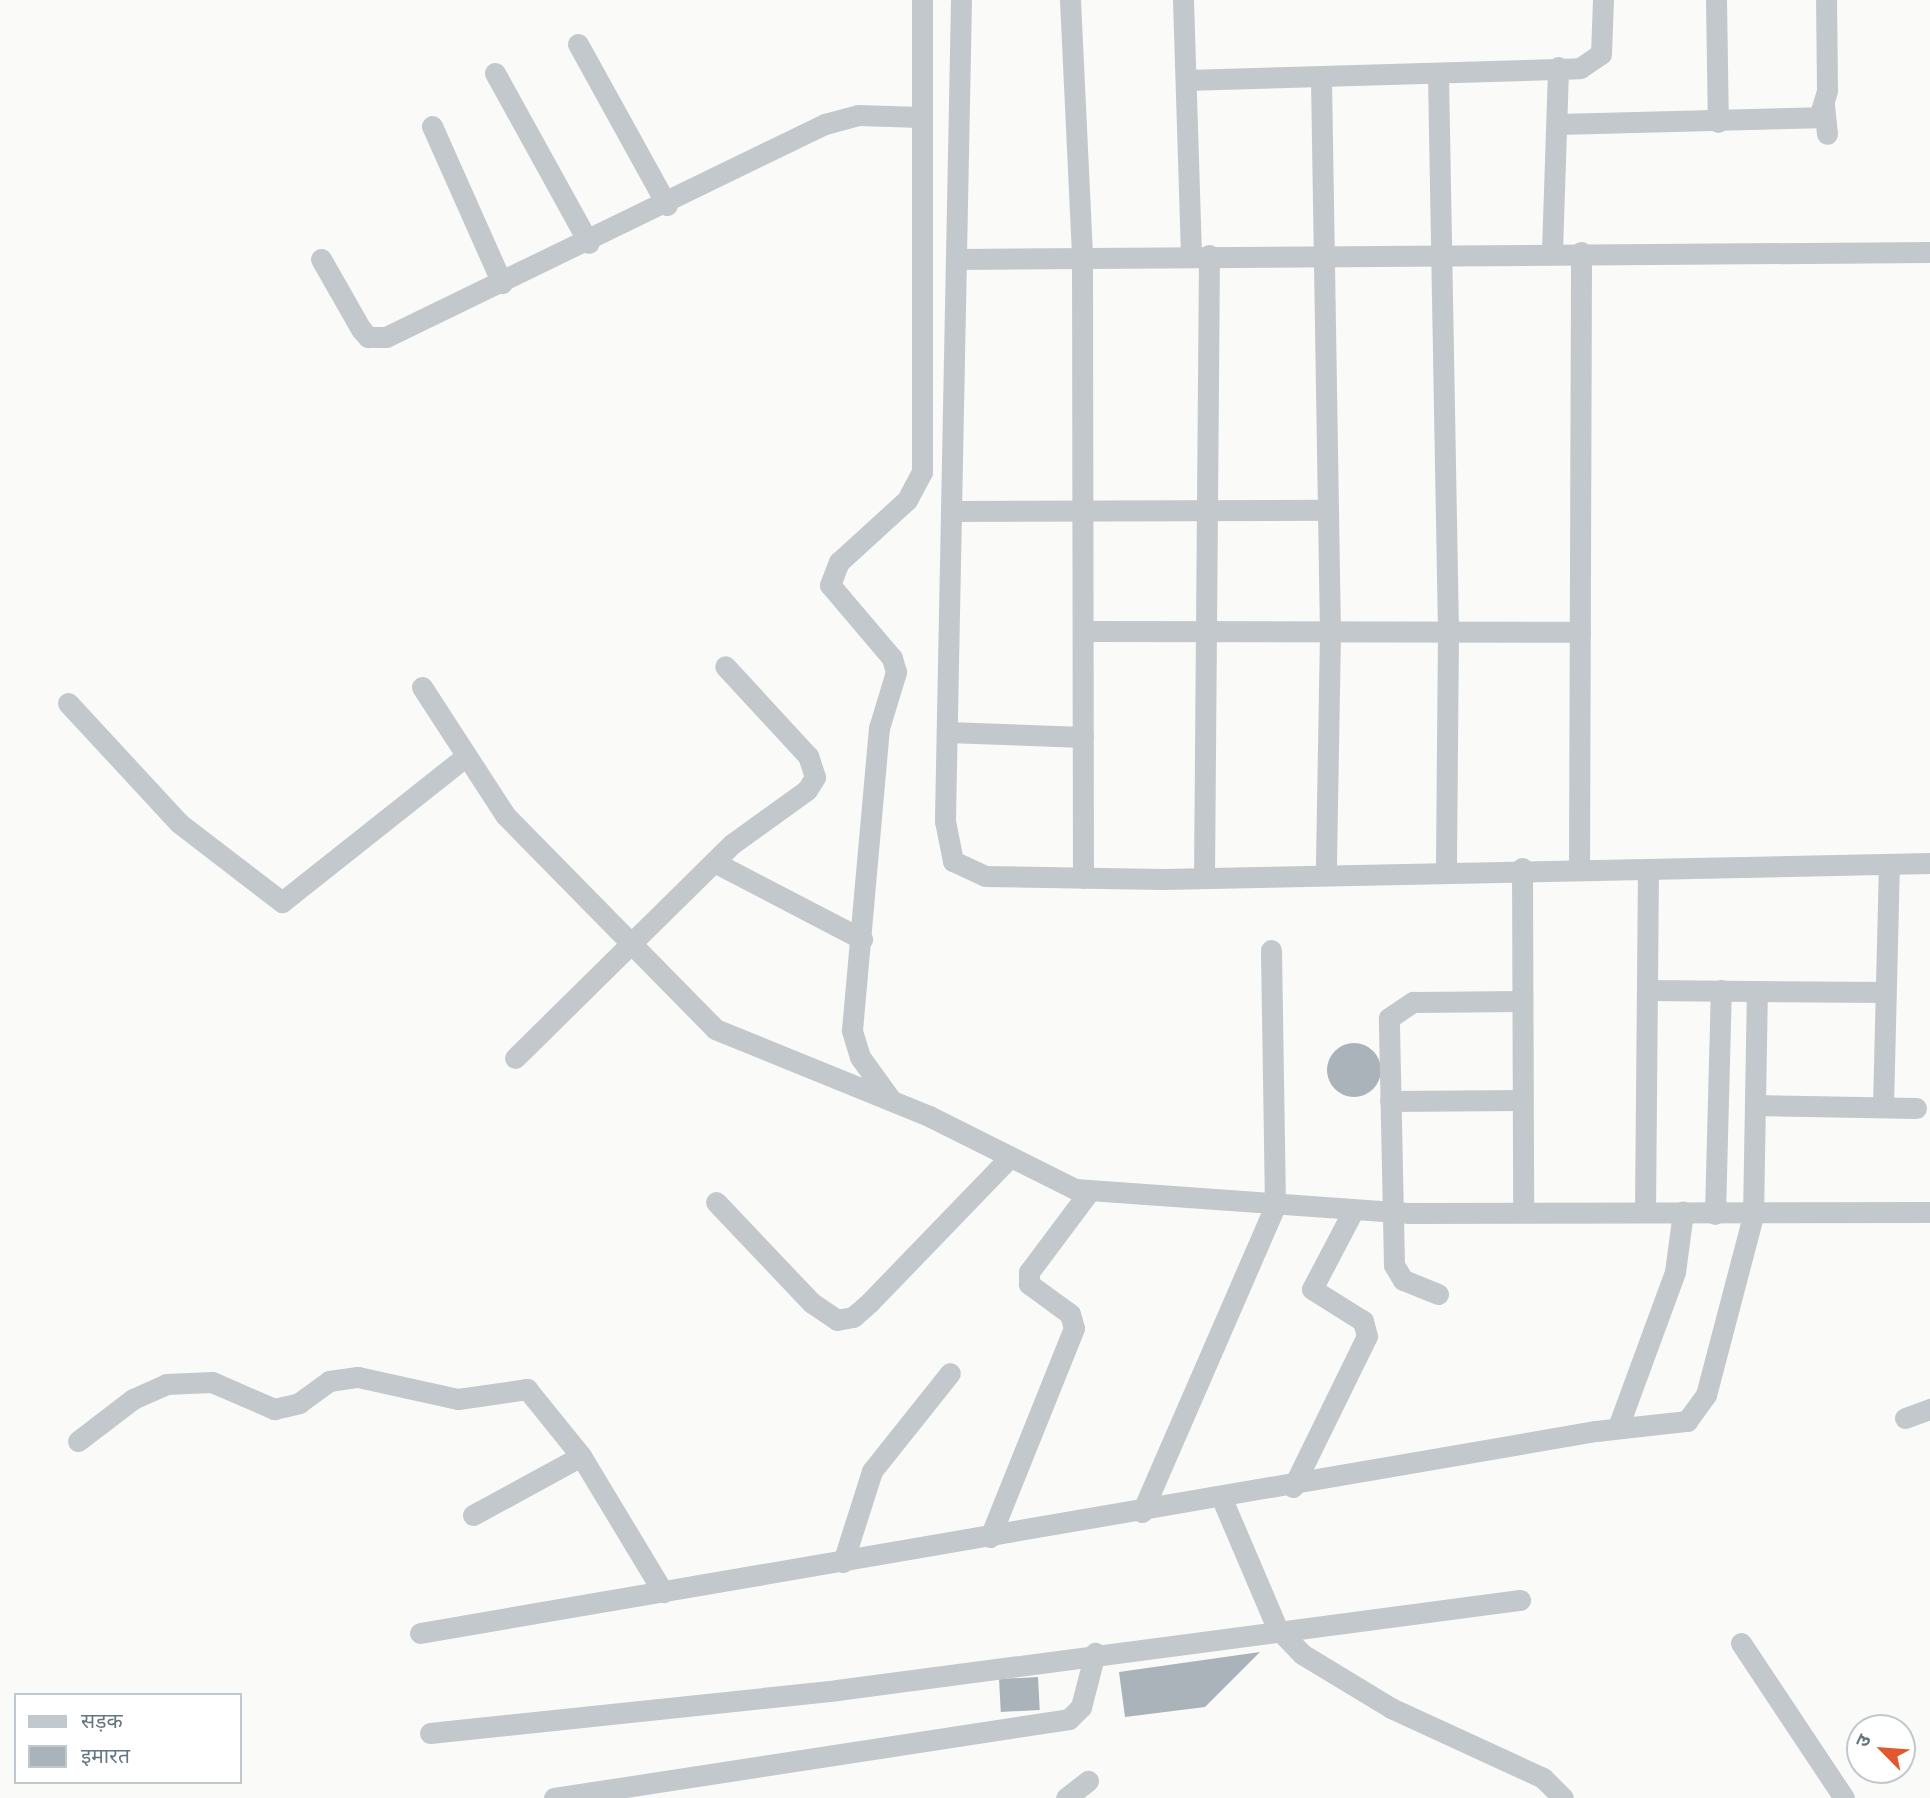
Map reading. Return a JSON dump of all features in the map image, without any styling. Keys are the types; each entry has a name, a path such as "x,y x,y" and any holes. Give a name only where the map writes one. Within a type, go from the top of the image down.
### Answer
{"street":[{"path":"891,1100 854,1045 879,728 896,672 892,658 831,584 839,562 907,500 922,472 922,0"},
{"path":"961,0 947,732 946,847 953,861 985,876 1083,878 1204,878 1522,868 1648,871 1930,863"},
{"path":"1070,0 1082,258 1083,878"},
{"path":"1183,0 1186,80 1200,255 1208,514 1204,878"},
{"path":"1186,80 1321,80 1580,68 1601,54 1604,0"},
{"path":"1716,0 1718,122"},
{"path":"1826,0 1824,105 1827,134"},
{"path":"578,44 667,205"},
{"path":"1552,251 1558,67"},
{"path":"495,74 589,243"},
{"path":"1438,75 1448,632 1446,870"},
{"path":"1321,80 1321,253 1330,633 1326,874"},
{"path":"1558,124 1806,121 1819,117 1824,105"},
{"path":"321,259 361,329 377,339 589,243 825,124 858,115 920,117"},
{"path":"432,127 502,283"},
{"path":"958,259 1442,251 1930,252"},
{"path":"1580,869 1581,252"},
{"path":"953,511 1208,514 1327,510"},
{"path":"1083,631 1580,632"},
{"path":"515,1058 714,862 815,777 808,756 725,666"},
{"path":"422,687 505,815 715,1029 891,1100 1088,1193 1394,1213 1645,1211 1753,1216 1930,1212"},
{"path":"68,704 178,822 263,894 282,902 466,757"},
{"path":"947,732 1083,737"},
{"path":"714,862 862,939"},
{"path":"1883,1107 1889,864"},
{"path":"1522,868 1523,1212"},
{"path":"1645,1211 1648,871"},
{"path":"1142,1512 1275,1206 1271,950"},
{"path":"1647,990 1885,992"},
{"path":"1715,1214 1721,990"},
{"path":"419,1633 1293,1487 1618,1427 1687,1420 1701,1410 1753,1216 1757,991"},
{"path":"1437,1294 1397,1273 1386,1027 1395,1009 1413,1002 1522,1001"},
{"path":"1390,1101 1522,1100"},
{"path":"1755,1105 1916,1108"},
{"path":"716,1202 812,1303 837,1320 853,1317 870,1302 1010,1157"},
{"path":"990,1537 1074,1328 1070,1314 1027,1278 1088,1193"},
{"path":"1293,1487 1367,1336 1363,1321 1312,1289 1353,1211"},
{"path":"1618,1427 1675,1272 1683,1212"},
{"path":"843,1562 872,1471 950,1373"},
{"path":"78,1441 133,1399 166,1384 212,1382 274,1409 299,1403 329,1381 365,1377 458,1399 527,1389 581,1456 663,1592"},
{"path":"1905,1418 1930,1409"},
{"path":"473,1515 581,1456"},
{"path":"1222,1499 1277,1628 1333,1675 1542,1778 1563,1798"},
{"path":"430,1733 837,1690 1277,1628 1520,1600"},
{"path":"1741,1643 1844,1798"},
{"path":"554,1798 611,1794 1069,1719 1081,1707 1095,1653"},
{"path":"1066,1798 1088,1781"}],"building":[{"path":"1354,1043 1373,1051 1381,1070 1373,1089 1354,1097 1335,1089 1327,1070 1335,1051"},
{"path":"1260,1652 1205,1707 1125,1717 1119,1672"},
{"path":"1038,1677 1040,1710 1001,1712 999,1679"}]}
